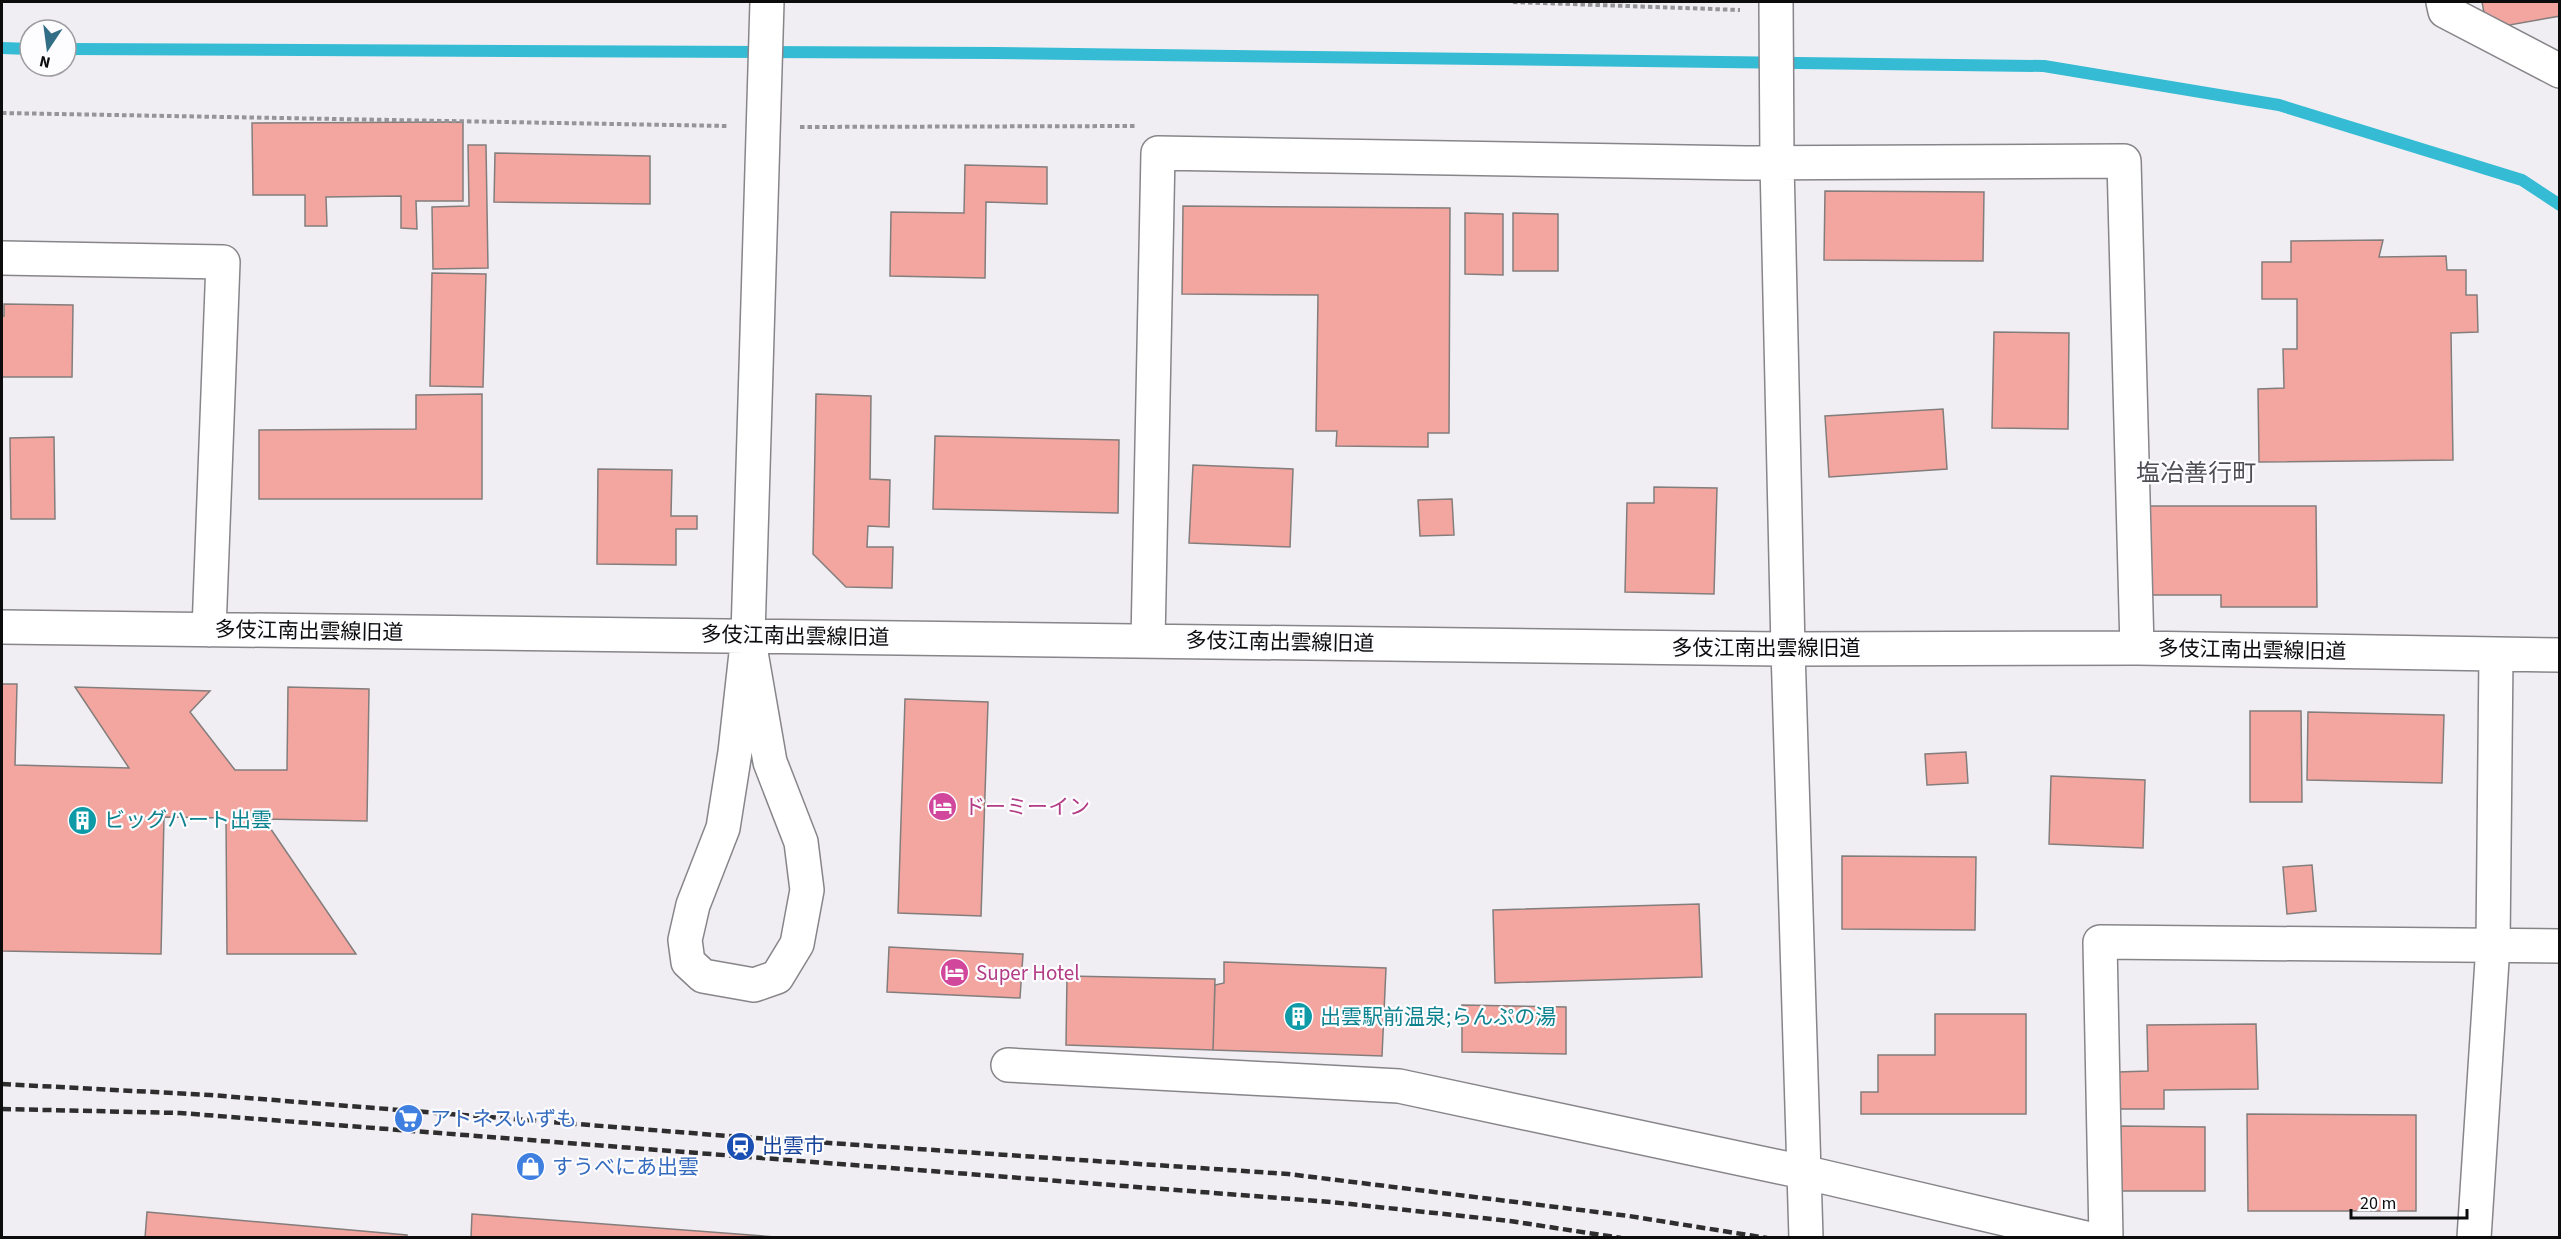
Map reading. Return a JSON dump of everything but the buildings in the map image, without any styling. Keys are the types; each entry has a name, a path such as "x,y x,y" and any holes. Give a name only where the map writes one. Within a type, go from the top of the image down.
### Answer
{"street":[{"path":"2443,2 2445,11 2559,71"},
{"path":"748,635 770,762 801,842 807,890 797,945 777,977 754,985 703,976 688,962 685,940 693,905 723,828 735,752 748,635 766,6"},
{"path":"1776,6 1777,163 1788,649 1806,1238"},
{"path":"1148,641 1158,153 1777,163 2124,161 2137,648"},
{"path":"2,258 223,262 209,630"},
{"name":"多伎江南出雲線旧道","path":"2,627 1788,649 2137,648 2559,655"},
{"path":"2474,1238 2493,945 2496,654"},
{"path":"2106,1238 2100,942 2559,946"},
{"path":"1008,1065 1399,1086 1803,1172 2086,1238"}],"path":[{"path":"1513,2 1776,6"},
{"path":"2,113 763,118"}],"waterway":[{"path":"2,48 18,49"},
{"path":"78,49 994,53 2044,66 2279,105 2522,180 2560,205"}],"railway":[{"path":"2,1084 210,1095 741,1137 1288,1174 1629,1216 1767,1238"},
{"path":"2,1109 180,1113 1331,1202 1510,1221 1621,1238"}],"place":[{"name":"ドーミーイン","path":"943,807"},
{"name":"ビッグハート出雲","path":"83,820"},
{"name":"Super Hotel","path":"955,973"},
{"name":"出雲駅前温泉;らんぷの湯","path":"1299,1017"},
{"name":"アトネスいずも","path":"409,1119"},
{"name":"出雲市","path":"741,1146"},
{"name":"すうべにあ出雲","path":"531,1167"}],"district":[{"name":"塩冶善行町","path":"2196,473"}]}
